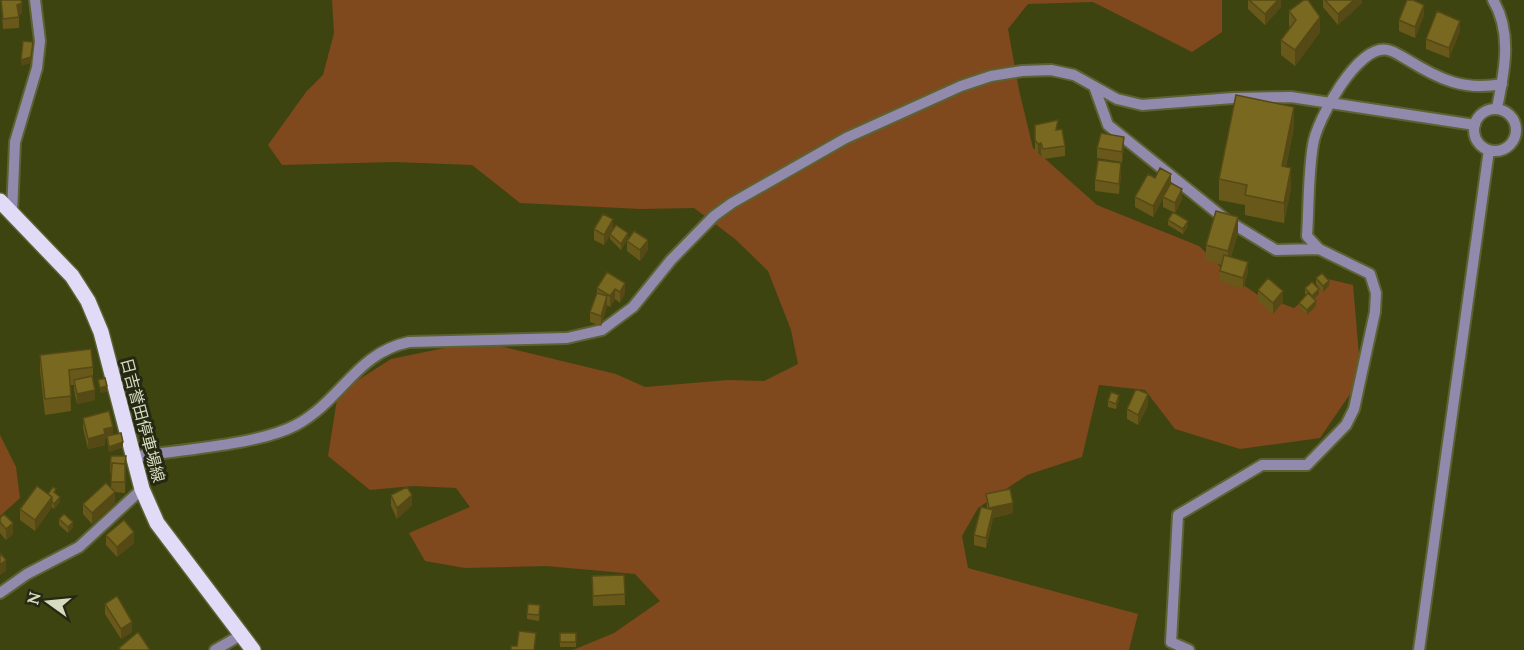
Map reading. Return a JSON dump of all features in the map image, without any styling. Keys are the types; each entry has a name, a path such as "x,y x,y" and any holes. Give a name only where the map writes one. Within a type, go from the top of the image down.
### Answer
{"main road":[{"name":"日吉誉田停車場線","path":"0,201 72,276 88,301 101,332 142,489 157,523 253,650"}],"street":[{"path":"12,213 15,142 37,68 40,41 34,0"},
{"path":"1493,0 1504,27 1502,84 1497,108"},
{"path":"1189,650 1171,642 1178,515 1262,465 1307,465 1346,425 1354,409 1372,333 1376,293 1370,274 1319,249 1307,237 1313,143 1328,104 1357,64 1376,51 1384,49 1396,52 1408,61 1461,86 1483,87 1502,84"},
{"path":"133,457 273,435 295,425 338,393 368,360 393,345 409,342 567,339 602,330 633,307 671,260 714,216 732,203 846,138 961,86 991,76 1022,71 1051,70 1074,75 1116,99 1142,105 1262,97 1291,98 1474,125"},
{"path":"1094,86 1108,125 1225,219 1276,250 1319,249"},
{"path":"1497,108 1510,114 1520,131 1502,150 1489,150 1478,142 1474,125 1483,112 1497,108"},
{"path":"1419,650 1489,150"},
{"path":"0,592 27,574 79,547 142,489"},
{"path":"215,650 241,635"}],"shaded area":[{"path":"332,0 1222,0 1222,32 1192,52 1093,2 1028,4 1008,29 1033,148 1097,205 1199,246 1229,275 1258,295 1294,308 1328,279 1353,285 1361,378 1320,438 1240,449 1175,429 1145,390 1099,385 1082,457 1027,475 978,508 962,536 968,568 1138,614 1129,650 573,650 614,633 660,601 635,574 546,566 465,568 425,561 409,533 470,507 456,488 413,486 370,490 328,456 338,393 391,359 479,341 616,374 645,387 728,380 764,381 798,364 791,330 768,271 735,239 694,208 640,209 520,203 472,165 394,162 282,165 268,145 306,92 323,75 334,33"},
{"path":"0,435 16,467 20,498 0,516"}],"building":[{"path":"1,0 21,0 22,3 17,5 19,17 3,19"},
{"path":"1249,0 1278,0 1265,14"},
{"path":"1304,0 1308,0 1320,17 1295,50 1281,40 1296,20 1289,11"},
{"path":"1325,0 1354,0 1338,14"},
{"path":"1407,0 1424,5 1415,27 1399,20"},
{"path":"1437,11 1460,21 1449,48 1426,39"},
{"path":"23,41 33,42 31,57 21,60"},
{"path":"1236,95 1294,107 1282,166 1291,168 1284,203 1245,195 1247,185 1219,179"},
{"path":"1058,120 1056,130 1062,129 1065,146 1043,149 1041,143 1038,144 1035,140 1035,125"},
{"path":"1101,133 1124,137 1122,152 1097,148"},
{"path":"1098,160 1121,163 1119,184 1095,180"},
{"path":"1160,168 1171,174 1153,206 1135,197 1148,174 1155,178"},
{"path":"1171,183 1182,189 1175,203 1163,197"},
{"path":"1216,211 1238,217 1228,251 1206,245"},
{"path":"1173,212 1188,221 1183,229 1168,220"},
{"path":"603,214 613,219 604,235 594,229"},
{"path":"616,225 628,233 621,244 610,234"},
{"path":"634,231 648,240 640,250 627,241"},
{"path":"1224,255 1248,262 1243,278 1220,271"},
{"path":"607,272 625,283 620,292 615,289 610,296 597,288"},
{"path":"1322,273 1329,281 1323,286 1316,278"},
{"path":"1268,278 1283,291 1273,303 1258,290"},
{"path":"1312,282 1319,289 1312,296 1305,288"},
{"path":"597,293 607,296 601,316 590,312"},
{"path":"1308,293 1316,301 1307,310 1299,303"},
{"path":"91,349 93,367 69,370 71,396 45,399 40,355"},
{"path":"92,376 95,390 77,394 74,380"},
{"path":"105,378 107,386 100,388 98,380"},
{"path":"1136,389 1148,394 1138,415 1127,409"},
{"path":"1111,392 1119,395 1116,404 1108,401"},
{"path":"109,411 113,427 104,429 105,434 88,439 83,418"},
{"path":"121,433 123,442 109,447 107,436"},
{"path":"111,456 126,456 125,464 112,463 110,467"},
{"path":"112,463 125,464 125,482 111,482"},
{"path":"106,483 115,492 92,513 83,504"},
{"path":"37,486 52,497 35,520 20,509"},
{"path":"53,487 56,489 54,492 60,497 54,504 52,497 48,494"},
{"path":"407,487 412,495 397,508 391,495"},
{"path":"1010,489 1013,503 989,508 986,494"},
{"path":"981,507 993,510 986,538 974,535"},
{"path":"4,514 13,523 6,529 0,522"},
{"path":"64,514 73,522 68,527 59,519"},
{"path":"124,520 134,532 117,547 106,535"},
{"path":"0,553 6,560 0,565"},
{"path":"624,575 625,594 593,596 592,576"},
{"path":"117,596 132,622 121,629 105,604"},
{"path":"528,604 540,605 539,615 527,614"},
{"path":"519,631 536,633 534,650 511,650 511,646 517,646"},
{"path":"138,632 150,650 121,650 119,648"},
{"path":"560,633 576,633 576,642 560,642"}]}
